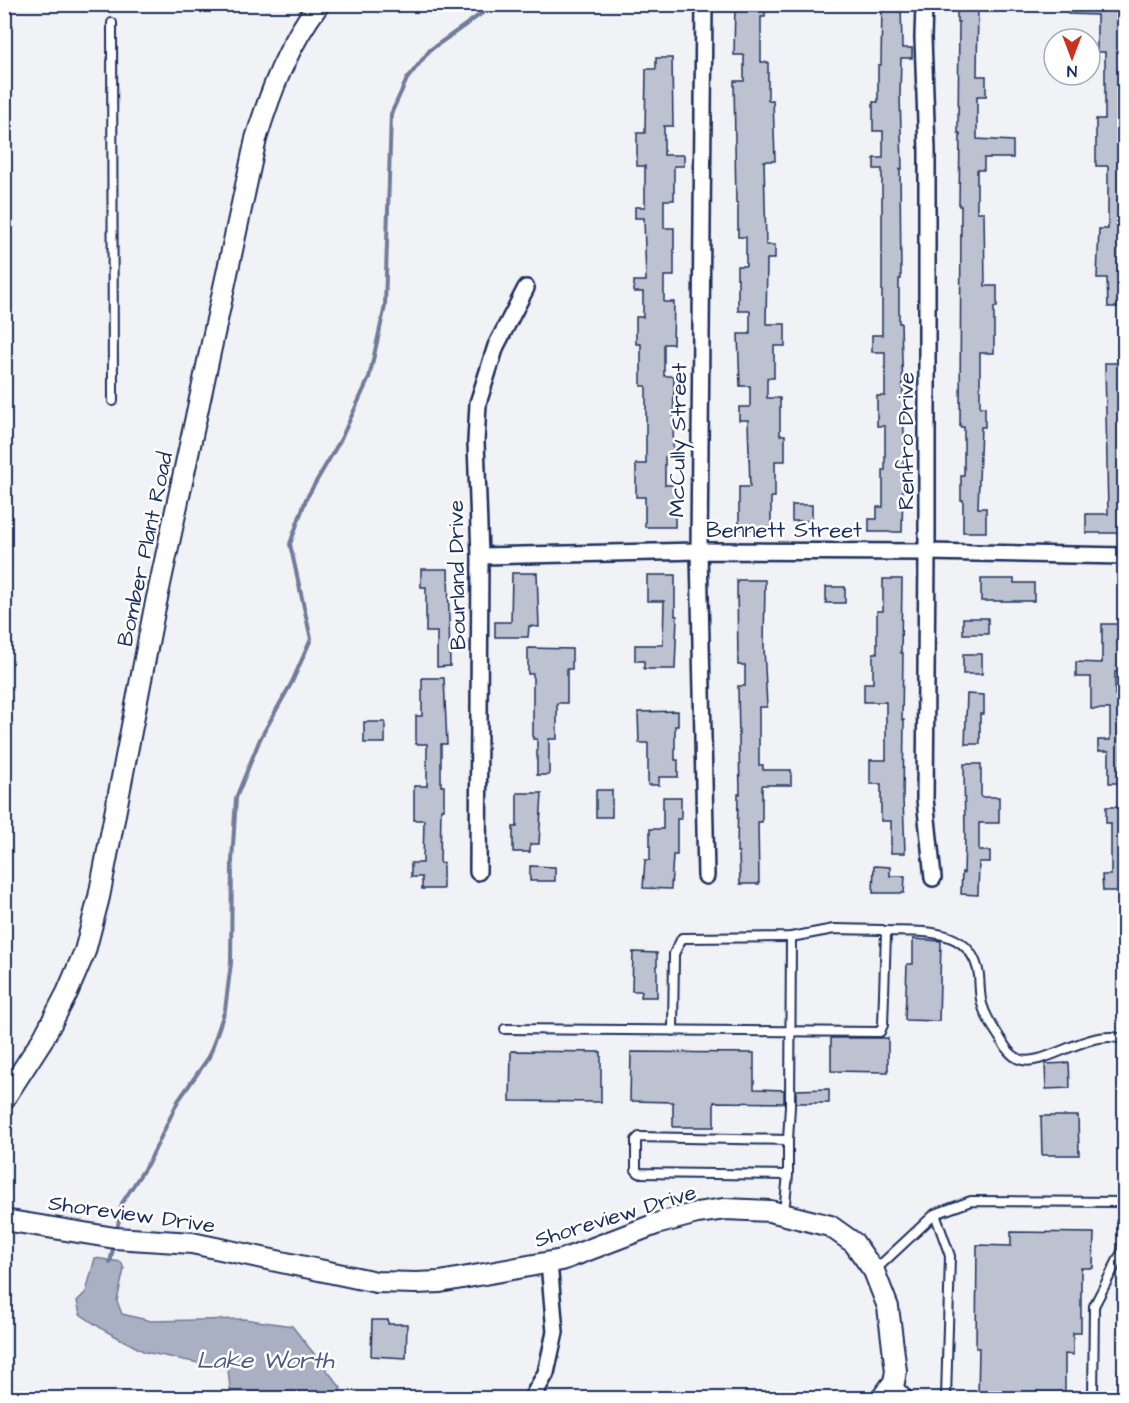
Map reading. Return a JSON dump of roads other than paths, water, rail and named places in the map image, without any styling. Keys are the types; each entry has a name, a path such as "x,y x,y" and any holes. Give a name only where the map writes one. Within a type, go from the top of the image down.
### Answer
{"street":[{"name":"Bomber Plant Road","path":"4,1099 44,1037 67,993 85,951 99,897 154,612 256,139 273,85 288,52 319,4"},
{"name":"McCully Street","path":"704,4 699,551 706,876"},
{"name":"Renfro Drive","path":"924,4 927,150 925,799 933,878"},
{"name":"Bourland Drive","path":"478,872 480,556 476,442 478,403 496,346 526,288"},
{"name":"Bennett Street","path":"480,556 699,551 1125,556"},
{"name":"Shoreview Drive","path":"4,1220 115,1238 192,1243 376,1282 440,1282 562,1260 656,1224 697,1213 725,1209 770,1210 830,1226 854,1243 874,1271 888,1307 896,1371 894,1382"},
{"path":"532,1398 546,1372 555,1332 549,1262"},
{"path":"882,1398 894,1382"}],"lane":[{"path":"112,23 112,401"},
{"path":"673,1031 674,954 682,938 791,937 834,929 936,932 965,947 974,958 982,1005 988,1020 1009,1053 1024,1061 1034,1061 1070,1046 1102,1038 1118,1037 1125,1040"},
{"path":"505,1029 880,1032 882,1030 885,931"},
{"path":"783,1214 788,1175 791,937"},
{"path":"788,1140 639,1137 636,1140 636,1170 639,1173 788,1175"},
{"path":"874,1271 935,1214 971,1201 1125,1202"},
{"path":"1093,1398 1094,1306 1124,1248 1125,1210"},
{"path":"935,1214 950,1256 946,1398"},
{"path":"894,1382 910,1398"}],"water":[{"name":"Lake Worth","path":"95,1258 121,1262 124,1269 117,1301 122,1314 151,1321 244,1319 292,1326 341,1388 338,1398 231,1398 228,1369 145,1352 104,1330 80,1314 77,1301 86,1292"}],"waterway":[{"path":"118,1225 122,1203 150,1160 178,1101 209,1057 225,1010 231,963 232,861 236,798 260,739 292,682 311,639 290,544 306,499 341,439 369,378 385,306 391,114 407,79 430,50 495,4"},
{"path":"110,1263 114,1244"}]}
